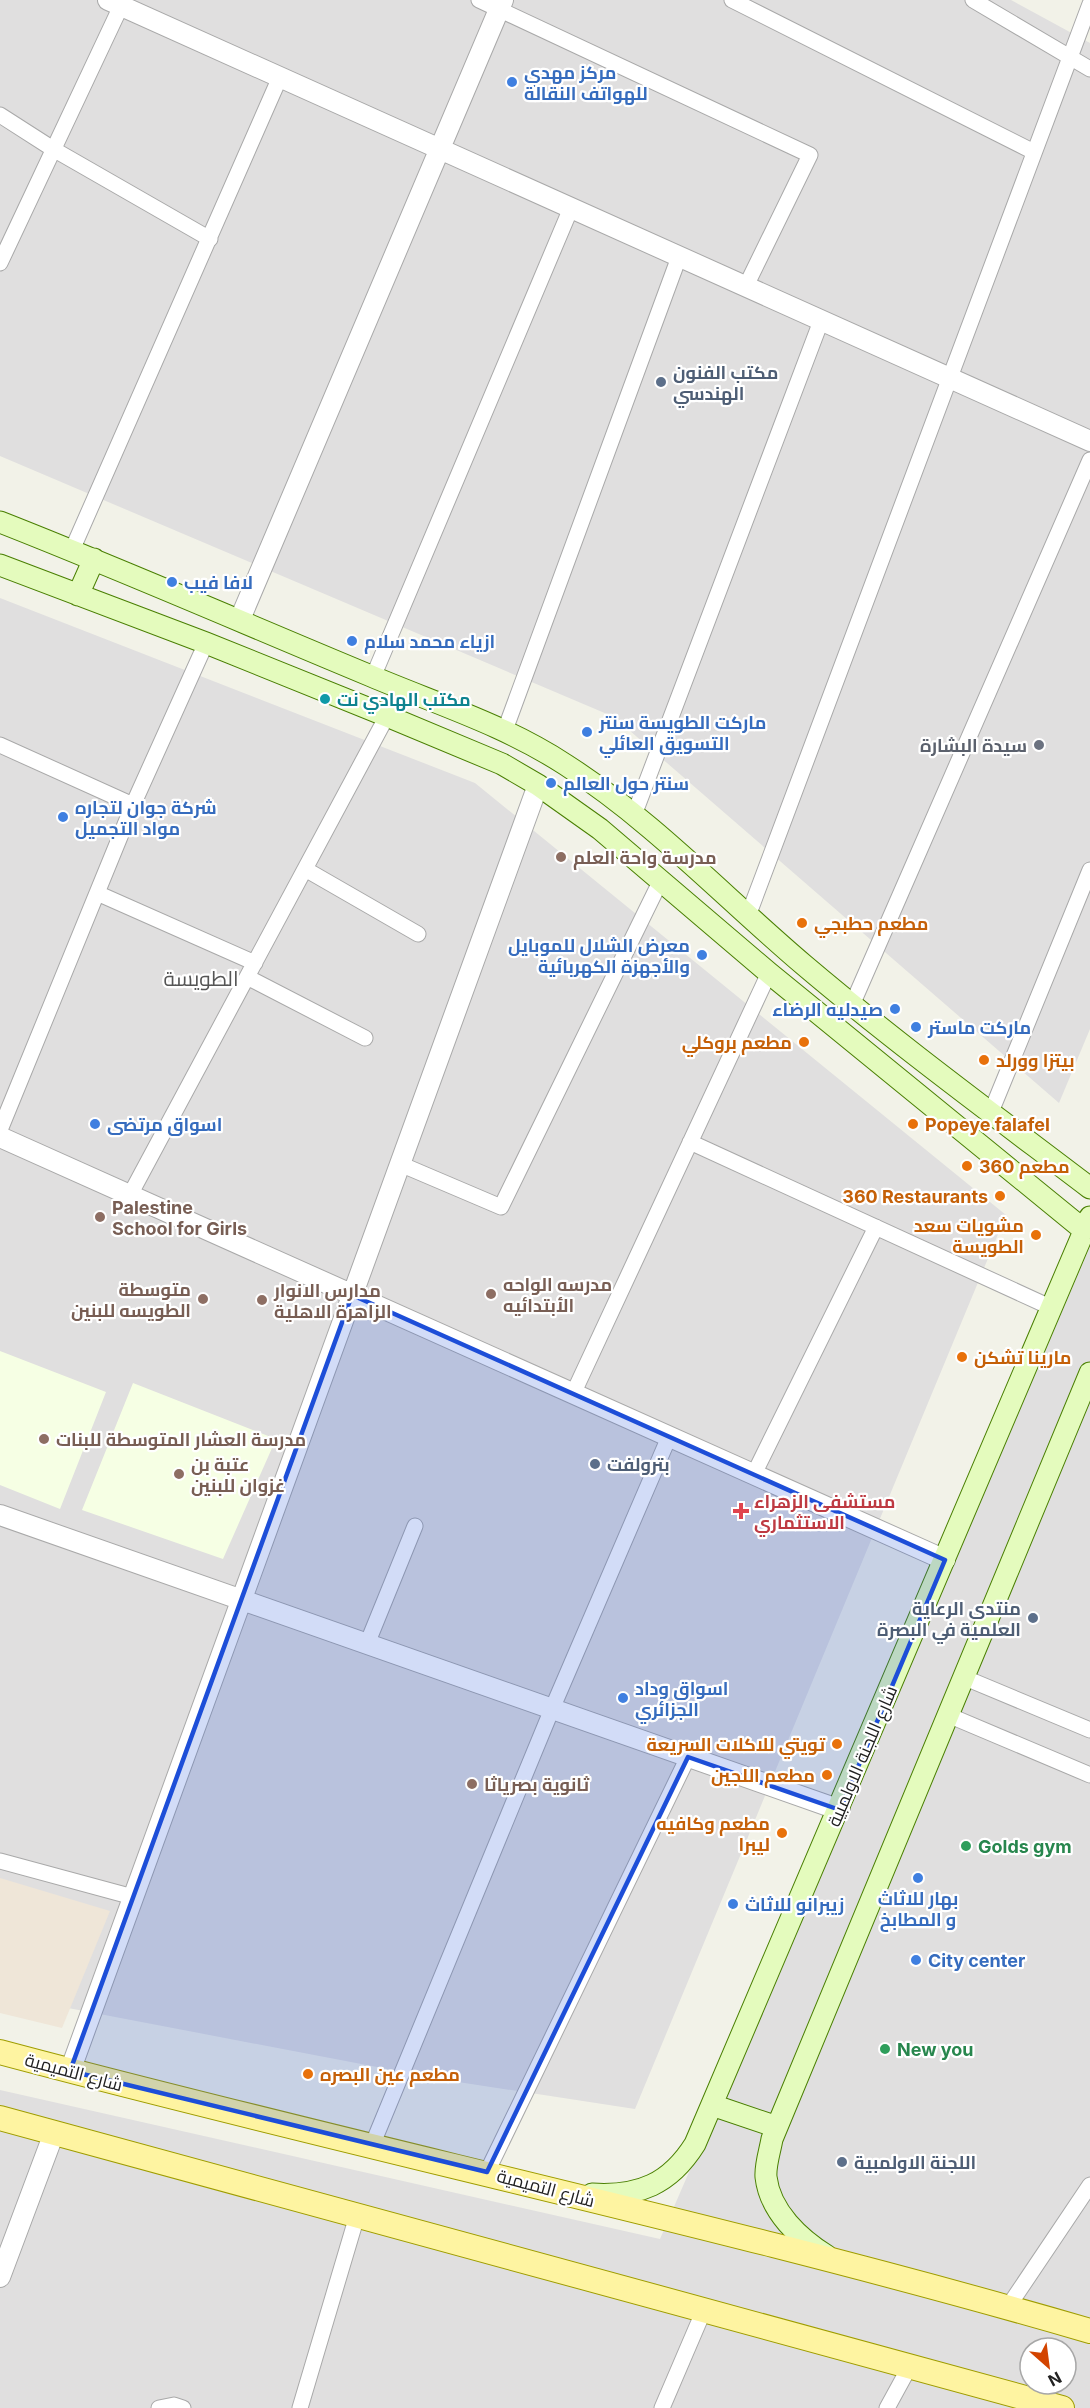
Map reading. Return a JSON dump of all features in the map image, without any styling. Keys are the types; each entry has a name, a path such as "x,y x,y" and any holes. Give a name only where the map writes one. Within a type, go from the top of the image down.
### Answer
{"main road":[{"path":"0,522 505,730 564,763 627,809 852,1005 1090,1188"},
{"path":"78,595 94,559"},
{"path":"0,565 206,643 387,716 502,764 538,785 600,829 769,973 1087,1223"},
{"path":"600,829 627,809"},
{"name":"شارع اللجنة الاولمبية","path":"551,2190 617,2196 656,2184 684,2162 695,2144 840,1810 1087,1223"},
{"path":"836,2261 804,2241 787,2223 770,2190 766,2176 777,2127 1090,1373"},
{"name":"شارع التميمية","path":"0,2052 371,2148 487,2172 836,2261 1090,2331"},
{"path":"712,2105 777,2127"},
{"path":"0,2118 1062,2408"}],"street":[{"path":"479,0 501,5 810,155 746,286"},
{"path":"732,0 1034,152"},
{"path":"973,0 1090,69"},
{"path":"0,263 53,149 115,3 1090,441"},
{"path":"748,916 1090,4"},
{"path":"240,619 501,5"},
{"path":"72,550 280,77"},
{"path":"0,115 53,149 210,239"},
{"path":"373,677 571,208"},
{"path":"505,730 679,256"},
{"path":"627,809 821,321"},
{"path":"852,1005 1090,460"},
{"path":"0,1130 133,805 206,643"},
{"path":"130,1195 387,716"},
{"path":"0,745 133,805"},
{"path":"70,2071 538,785"},
{"path":"305,869 418,934"},
{"path":"991,1112 1090,870"},
{"path":"400,1164 501,1207 660,882"},
{"path":"97,893 255,963"},
{"path":"573,1394 769,973"},
{"path":"247,977 365,1038"},
{"path":"0,1137 945,1560"},
{"path":"690,1142 1050,1307"},
{"path":"754,1474 876,1227"},
{"path":"371,2148 552,1709 669,1437"},
{"path":"0,1515 840,1810"},
{"path":"367,1644 415,1526"},
{"path":"963,1677 1090,1730"},
{"path":"948,1715 1090,1775"},
{"path":"487,2172 688,1757"},
{"path":"0,1861 133,1897"},
{"path":"0,2277 54,2133"},
{"path":"1008,2307 1090,2185"},
{"path":"300,2408 357,2216"},
{"path":"662,2408 704,2310"},
{"path":"887,2408 910,2366"},
{"path":"159,2408 174,2405 183,2408"}],"highlighted area":[{"path":"352,1295 945,1560 840,1810 688,1757 487,2172 70,2071"}],"shaded area":[{"path":"0,0 1011,0 1090,43 1090,1029 1059,1103 614,717 0,456"},
{"path":"0,598 475,783 1006,1215 635,2109 445,2080 0,1995"},
{"path":"1090,1247 1090,2408 0,2408 0,2090 660,2239"},
{"name":"مدرسة العشار المتوسطة للبنات","path":"0,1351 106,1392 60,1509 0,1485"},
{"name":"عتبة بن غزوان للبنين","path":"133,1383 276,1439 223,1559 82,1510"},
{"path":"0,1878 110,1911 62,2028 0,2013"}],"place":[{"name":"مركز مهدي للهواتف النقالة","path":"512,82"},
{"name":"مكتب الفنون الهندسي","path":"661,382"},
{"name":"لافا فيب","path":"172,582"},
{"name":"ازياء محمد سلام","path":"352,641"},
{"name":"مكتب الهادي نت","path":"325,699"},
{"name":"ماركت الطويسة سنتر التسويق العائلي","path":"587,732"},
{"name":"سيدة البشارة","path":"1039,745"},
{"name":"سنتر حول العالم","path":"551,783"},
{"name":"شركة جوان لتجاره مواد التجميل","path":"63,817"},
{"name":"مدرسة واحة العلم","path":"561,857"},
{"name":"مطعم حطبجي","path":"802,923"},
{"name":"معرض الشلال للموبايل والأجهزة الكهربائية","path":"702,955"},
{"name":"صيدليه الرضاء","path":"895,1009"},
{"name":"ماركت ماستر","path":"916,1027"},
{"name":"مطعم بروكلي","path":"804,1042"},
{"name":"بيتزا وورلد","path":"984,1060"},
{"name":"اسواق مرتضى","path":"95,1124"},
{"name":"Popeye falafel","path":"913,1124"},
{"name":"مطعم 360","path":"967,1166"},
{"name":"360 Restaurants","path":"1000,1196"},
{"name":"Palestine School for Girls","path":"100,1217"},
{"name":"مشويات سعد الطويسة","path":"1036,1235"},
{"name":"مدرسه الواحه الأبتدائيه","path":"491,1294"},
{"name":"متوسطة الطويسه للبنين","path":"203,1299"},
{"name":"مدارس الانوار الزاهرة الاهلية","path":"262,1300"},
{"name":"مارينا تشكن","path":"962,1357"},
{"name":"مدرسة العشار المتوسطة للبنات","path":"44,1439"},
{"name":"بترولفت","path":"595,1464"},
{"name":"عتبة بن غزوان للبنين","path":"179,1474"},
{"name":"مستشفى الزهراء الاستثماري","path":"741,1511"},
{"name":"منتدى الرعاية العلمية في البصرة","path":"1033,1618"},
{"name":"اسواق وداد الجزائري","path":"623,1698"},
{"name":"تويتي للاكلات السريعة","path":"837,1744"},
{"name":"مطعم اللجين","path":"827,1775"},
{"name":"ثانوية بصرياثا","path":"472,1784"},
{"name":"مطعم وكافيه ليبرا","path":"782,1833"},
{"name":"Golds gym","path":"966,1846"},
{"name":"بهار للاثاث و المطابخ","path":"918,1878"},
{"name":"زيبرانو للاثاث","path":"733,1904"},
{"name":"City center","path":"916,1960"},
{"name":"New you","path":"885,2049"},
{"name":"مطعم عين البصره","path":"308,2074"},
{"name":"اللجنة الاولمبية","path":"842,2162"}],"district":[{"name":"الطويسة","path":"201,978"}]}
